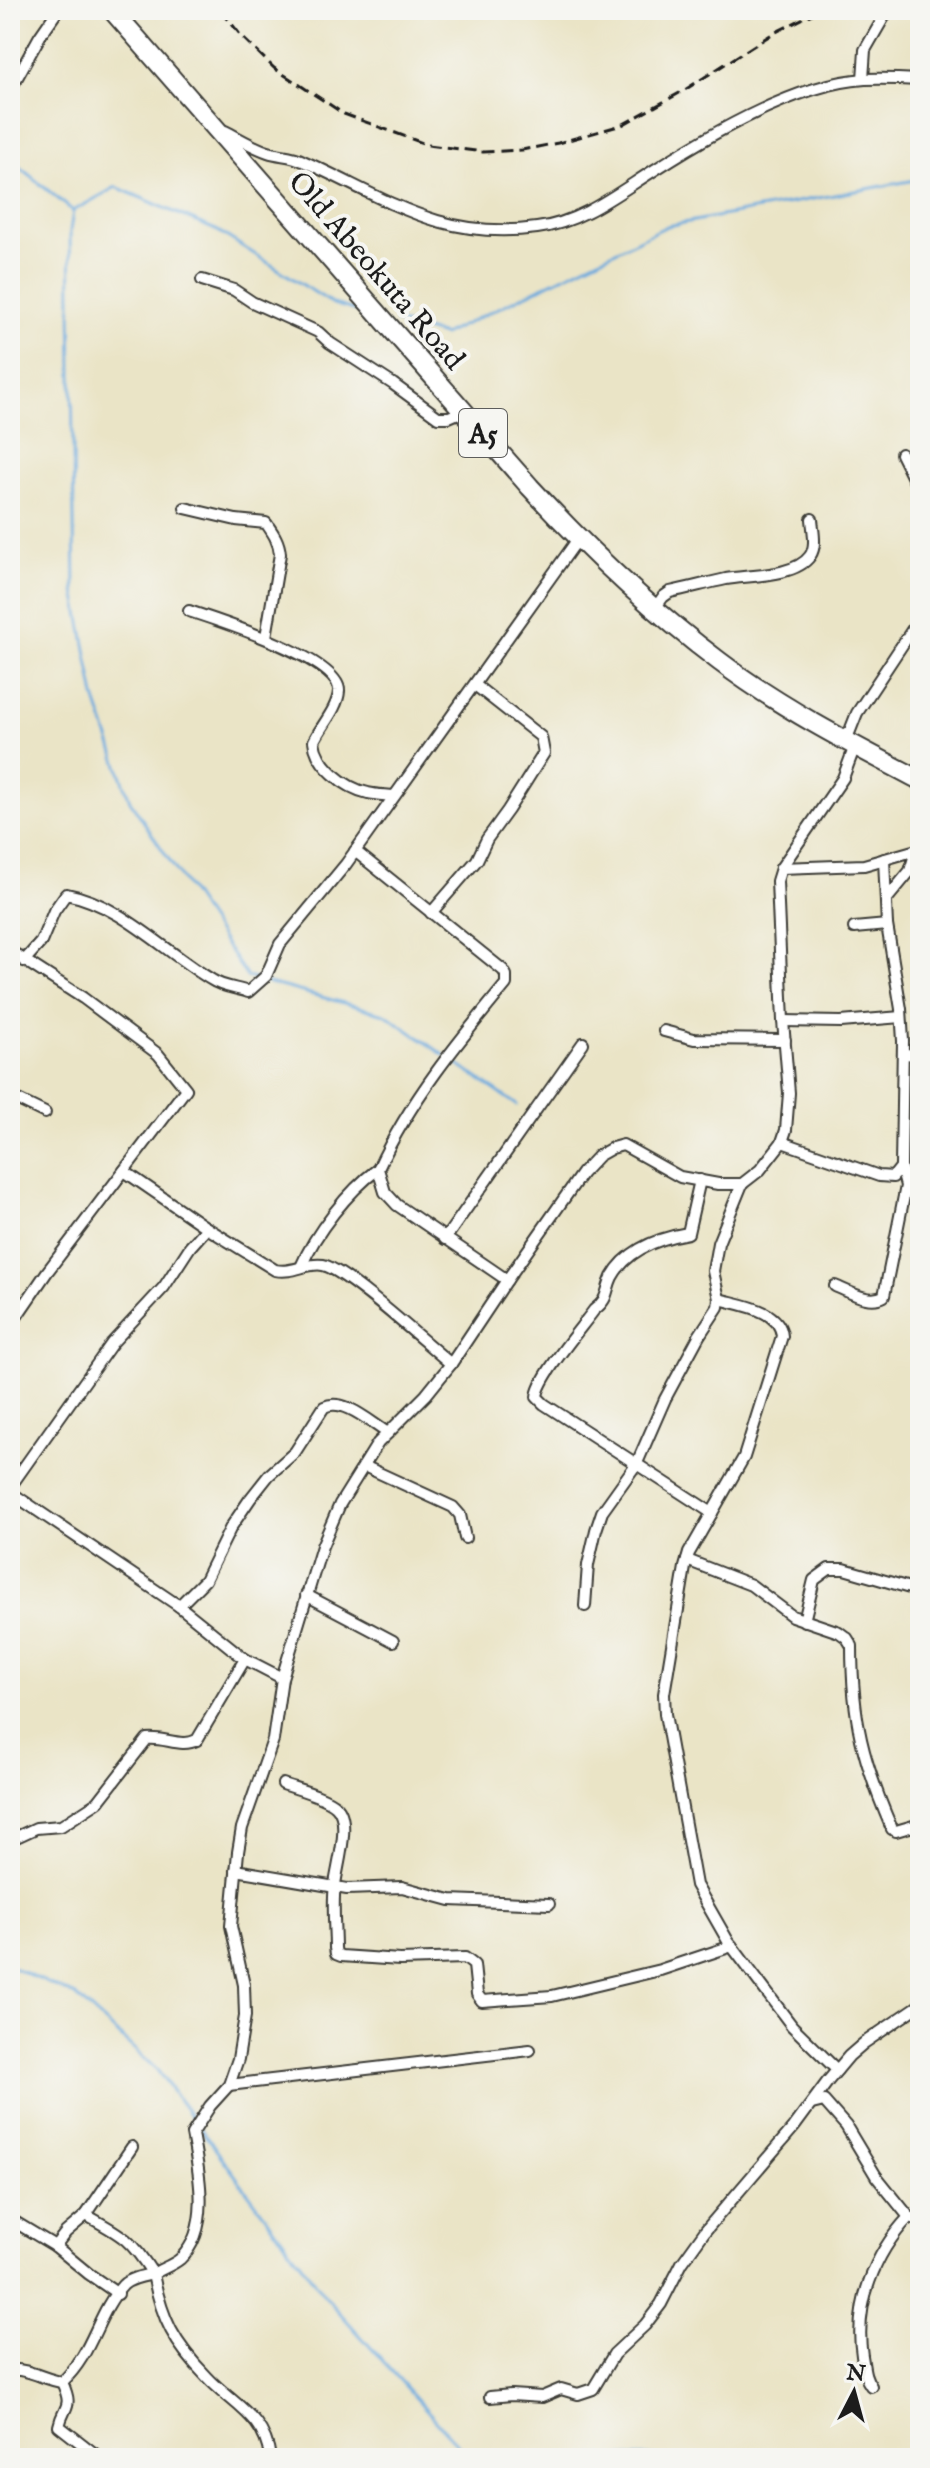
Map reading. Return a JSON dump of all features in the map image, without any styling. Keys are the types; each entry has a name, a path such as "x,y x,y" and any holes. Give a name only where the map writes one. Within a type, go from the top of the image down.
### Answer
{"highway":[{"name":"Old Abeokuta Road","path":"112,10 578,539 719,661 776,700 850,744 919,777"}],"street":[{"path":"10,90 58,10"},
{"path":"863,79 865,50 888,10"},
{"path":"212,124 270,153 301,160 362,191 451,226 474,230 539,228 567,221 596,207 702,139 808,91 863,79 920,80"},
{"path":"202,280 234,290 252,302 318,332 438,417 449,417 463,411"},
{"path":"901,454 920,492"},
{"path":"185,508 236,520 266,523 275,535 280,554 266,637"},
{"path":"655,608 670,592 798,566 812,554 812,519"},
{"path":"24,961 41,942 54,911 66,894 83,897 119,917 215,982 248,992 266,976 280,944 355,851 578,539"},
{"path":"189,611 266,637 319,666 334,678 339,695 314,741 317,754 327,768 346,784 367,793 394,796"},
{"path":"585,1606 588,1565 596,1530 610,1499 637,1463 665,1399 718,1307 713,1271 718,1243 742,1184 760,1170 782,1142 789,1114 789,1093 776,896 781,868 843,778 864,701 920,618"},
{"path":"431,913 477,860 487,839 544,753 541,737 475,685"},
{"path":"781,868 864,865 918,850"},
{"path":"886,900 910,871 918,850"},
{"path":"301,1267 310,1246 325,1225 367,1177 378,1169 442,1061 506,984 503,970 355,851"},
{"path":"835,1286 871,1300 884,1296 906,1186 901,1167 901,1017 887,925 884,859"},
{"path":"885,876 902,882"},
{"path":"854,928 887,925"},
{"path":"10,951 83,998 158,1054 186,1089 10,1326"},
{"path":"783,1021 841,1022 901,1017"},
{"path":"664,1031 694,1039 785,1040"},
{"path":"445,1239 583,1043"},
{"path":"903,1054 920,1055"},
{"path":"10,1096 45,1113"},
{"path":"782,1142 879,1176 893,1177 901,1167"},
{"path":"62,2382 84,2358 125,2284 153,2274 180,2259 199,2226 202,2212 192,2134 229,2085 238,2059 245,2016 244,1985 231,1926 242,1828 273,1740 282,1678 306,1595 340,1504 378,1443 426,1395 451,1364 582,1173 598,1156 623,1145 680,1177 742,1184"},
{"path":"378,1169 385,1192 397,1205 507,1280"},
{"path":"124,1171 275,1270 286,1273 301,1267 325,1265 348,1279 451,1364"},
{"path":"700,1180 688,1233 660,1239 626,1259 612,1278 604,1303 594,1310 537,1391 537,1397 712,1513"},
{"path":"207,1228 190,1247 164,1287 112,1343 10,1490 179,1606 245,1659 282,1678"},
{"path":"719,1299 774,1317 782,1336 744,1457 687,1560 664,1694 665,1714 696,1885 732,1946 792,2026 837,2070"},
{"path":"179,1606 205,1580 231,1527 250,1499 269,1475 295,1452 324,1407 340,1404 388,1433"},
{"path":"364,1466 453,1507 460,1515 465,1538"},
{"path":"687,1560 751,1585 792,1616 839,1632 847,1638 852,1646 854,1711 862,1750 877,1794 892,1829 902,1831 920,1824"},
{"path":"804,1621 814,1580 829,1569 844,1569 920,1591"},
{"path":"306,1595 393,1641"},
{"path":"10,1840 36,1828 61,1826 98,1802 147,1739 182,1744 197,1740 245,1659"},
{"path":"283,1784 330,1801 341,1813 342,1853 334,1886 336,1954 400,1960 465,1958 474,1965 477,1994 482,2001 552,1996 660,1970 732,1946"},
{"path":"236,1870 347,1889 402,1887 450,1900 549,1904"},
{"path":"490,2397 542,2397 561,2389 578,2394 593,2389 614,2354 645,2325 661,2304 682,2263 705,2231 746,2186 837,2070 864,2043 920,2005"},
{"path":"229,2085 530,2050"},
{"path":"812,2104 824,2101 876,2176 914,2218 884,2248 861,2308 861,2344 866,2379 871,2386"},
{"path":"55,2246 86,2215 132,2147"},
{"path":"86,2215 125,2237 136,2248 153,2274 167,2326 207,2378 257,2422 269,2445 270,2458"},
{"path":"10,2219 55,2246 118,2294"},
{"path":"10,2370 17,2369 46,2380 62,2382"},
{"path":"62,2382 69,2398 59,2426 100,2458"}],"waterway":[{"path":"10,159 73,211 116,187 218,231 333,304 368,314"},
{"path":"396,322 443,335 667,226 915,180 920,183"},
{"path":"73,211 70,231 75,591 95,697 130,801 247,977 258,980"},
{"path":"265,982 385,1014 444,1055"},
{"path":"451,1060 517,1105"},
{"path":"10,1966 76,1996 157,2070 195,2122"},
{"path":"200,2128 324,2295 466,2454 920,2456"}],"railway":[{"path":"221,10 242,37 274,68 344,114 428,145 483,152 522,150 622,125 683,91 772,34 820,10"}]}
